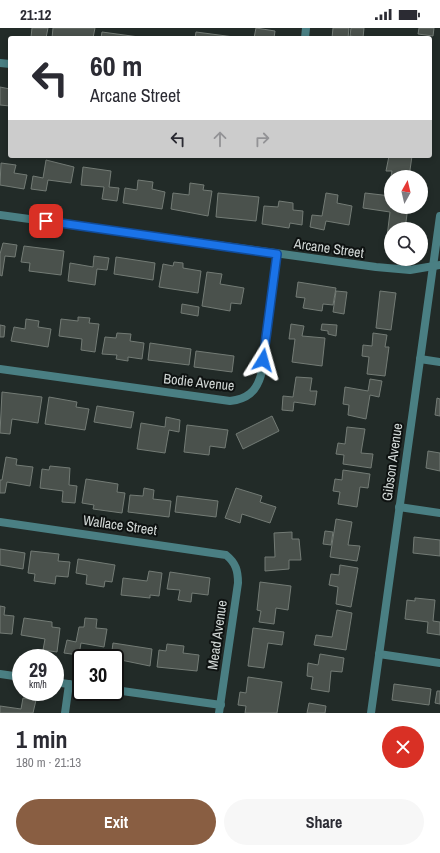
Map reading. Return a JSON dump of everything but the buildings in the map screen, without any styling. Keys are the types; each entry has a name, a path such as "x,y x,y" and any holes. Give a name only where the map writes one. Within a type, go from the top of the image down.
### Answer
{"street":[{"name":"Arcane Street","path":"0,214 376,267 410,270 436,266"},
{"name":"Gibson Avenue","path":"371,713 420,359 436,266 440,216"},
{"name":"Bodie Avenue","path":"0,368 230,401 241,400 251,394 258,386 261,375 277,254"},
{"path":"420,359 440,362"},
{"path":"399,507 440,512"},
{"name":"Wallace Street","path":"0,522 218,553 226,555 233,561"},
{"name":"Mead Avenue","path":"220,709 238,583 238,572 233,561"},
{"path":"379,654 440,663"},
{"path":"0,674 12,676"},
{"path":"64,683 72,684"},
{"path":"65,713 69,684"},
{"path":"124,692 220,709"}],"route":[{"path":"46,221 277,254 263,360"}]}
